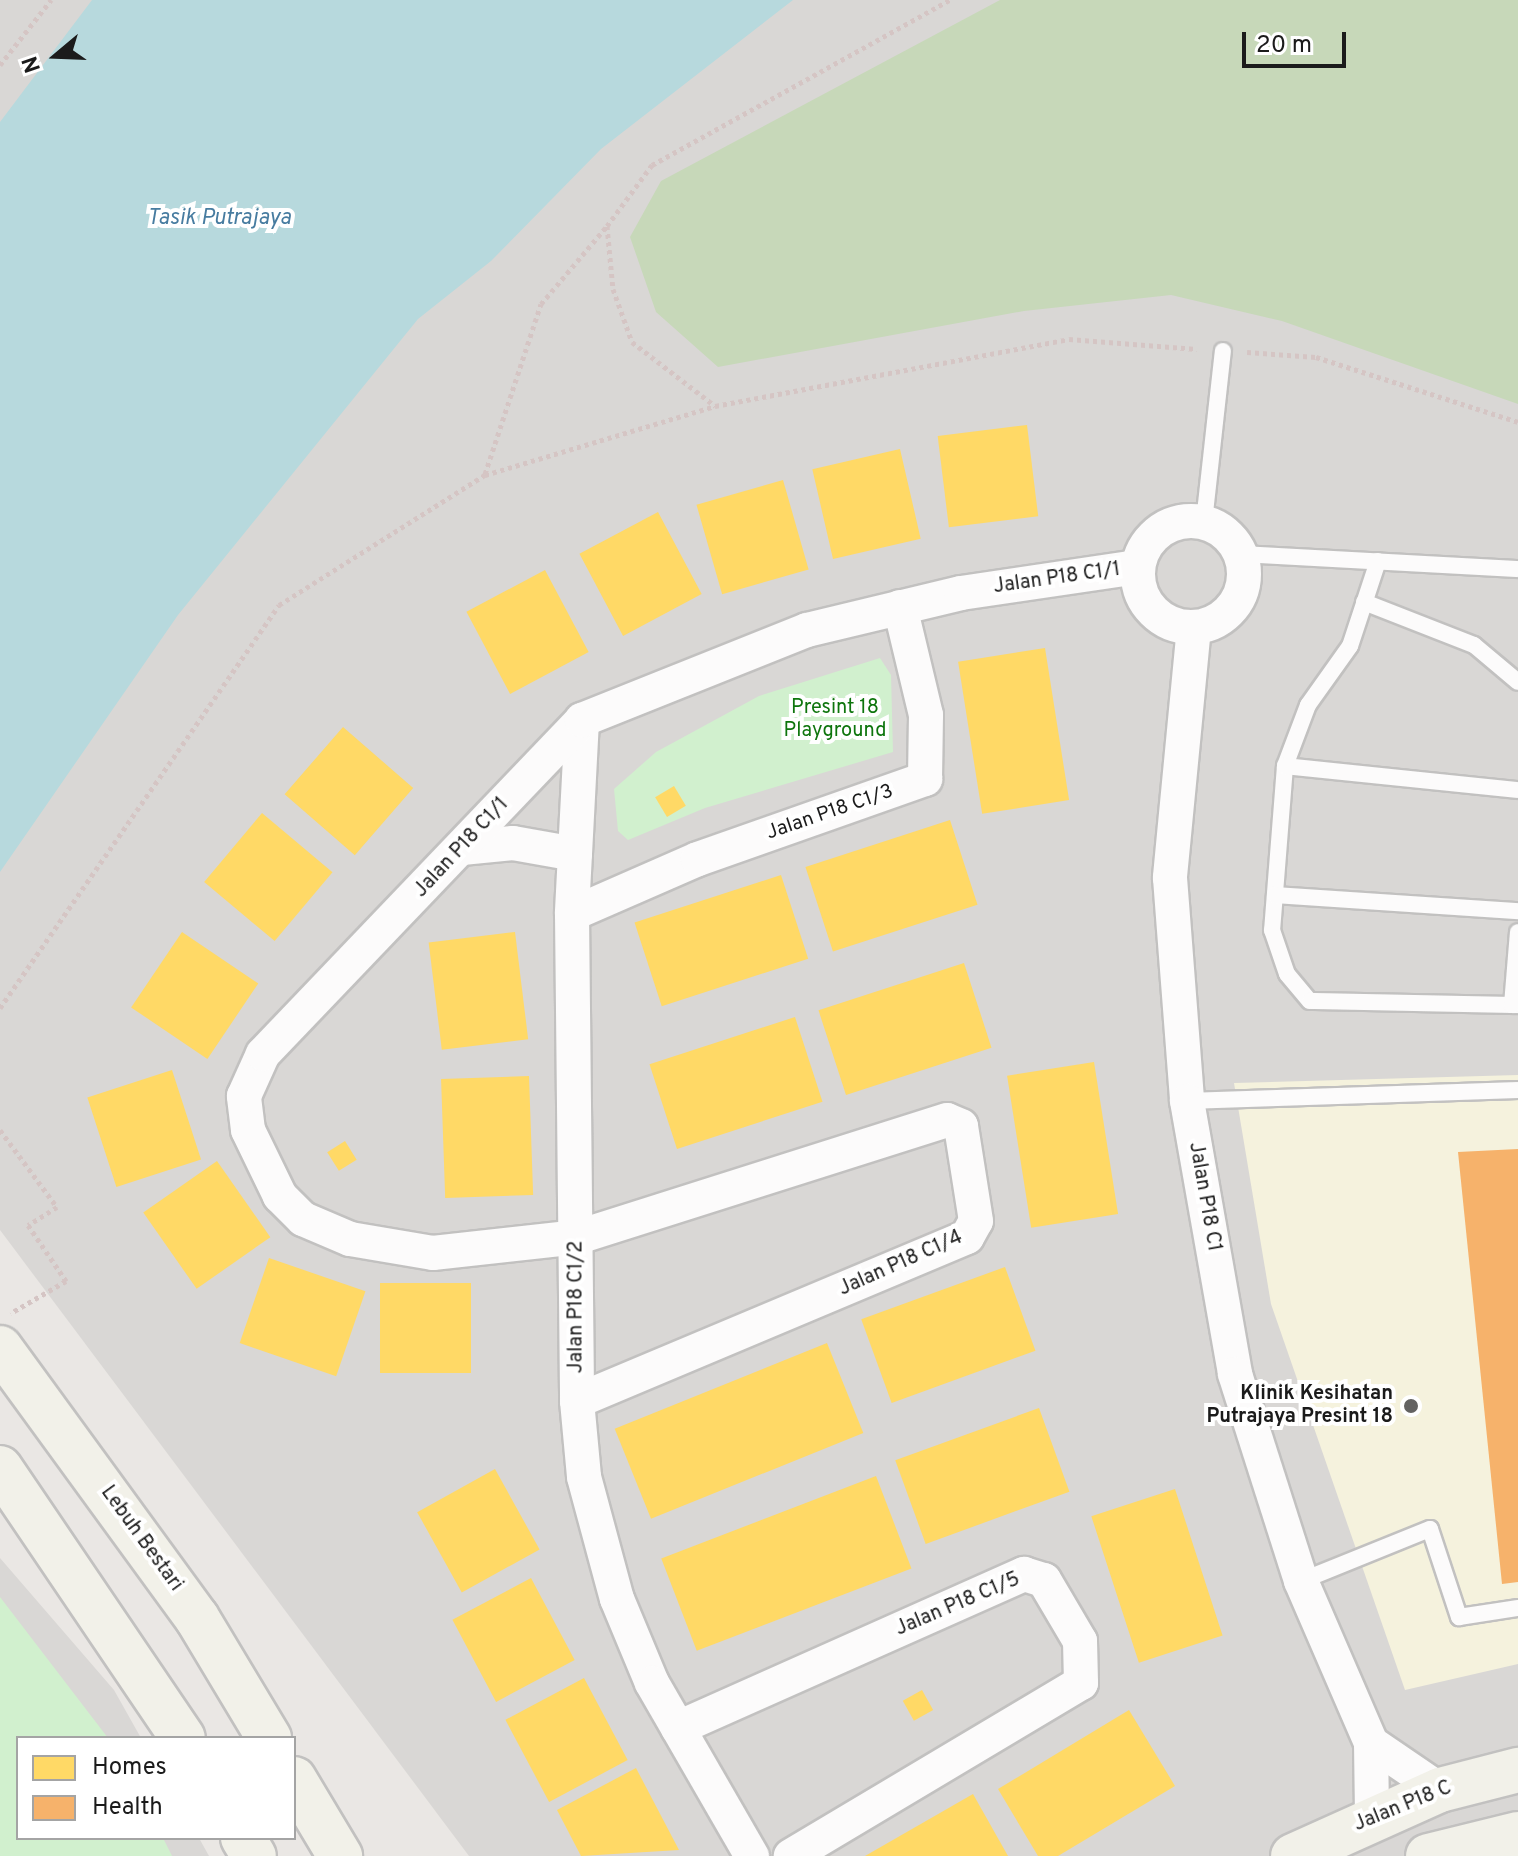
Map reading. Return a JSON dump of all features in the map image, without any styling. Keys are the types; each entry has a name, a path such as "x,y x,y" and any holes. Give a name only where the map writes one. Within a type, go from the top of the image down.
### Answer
{"main road":[{"name":"Lebuh Bestari","path":"0,1348 197,1618 268,1736"},
{"path":"0,1468 182,1736"},
{"name":"Jalan P18 C","path":"1293,1856 1440,1790 1518,1770"},
{"path":"296,1782 340,1856"},
{"path":"1428,1856 1518,1834"}],"street":[{"path":"1204,522 1240,554 1236,603 1194,627 1159,616 1146,603 1138,567 1161,530 1204,522"},
{"name":"Jalan P18 C1/1","path":"578,1237 433,1253 350,1239 303,1219 280,1196 248,1130 244,1096 263,1054 582,720 807,630 900,607 1138,567"},
{"name":"Jalan P18 C1/3","path":"572,914 698,859 925,779 926,715 900,607"},
{"name":"Jalan P18 C1","path":"1194,627 1170,878 1187,1101 1235,1374 1301,1581 1371,1743 1372,1818"},
{"name":"Jalan P18 C1/2","path":"582,720 572,914 578,1237 577,1401 597,1539 652,1683 752,1856"},
{"path":"462,848 513,843 575,854"},
{"name":"Jalan P18 C1/4","path":"577,1401 967,1237 976,1221 972,1167 961,1126 947,1120 578,1237"},
{"name":"Jalan P18 C1/5","path":"678,1728 1024,1574 1044,1580 1080,1641 1081,1683 791,1856"},
{"path":"1371,1743 1440,1790"}],"lane":[{"path":"1204,522 1223,351"},
{"path":"1240,554 1518,569"},
{"path":"1378,561 1350,646 1308,705 1285,766 1272,930 1287,974 1310,1001 1515,1005 1518,932"},
{"path":"1364,602 1474,645 1518,682"},
{"path":"1285,766 1518,790"},
{"path":"1275,895 1518,911"},
{"path":"1187,1101 1518,1090"},
{"path":"1301,1581 1430,1529 1459,1617 1518,1608"}],"path":[{"path":"0,65 51,0"},
{"path":"485,475 541,304 607,226 652,165 950,0"},
{"path":"607,226 613,289 632,342 715,406"},
{"path":"0,1008 279,605 485,475 715,406 1069,339 1316,357 1518,422"},
{"path":"0,1130 57,1207 28,1225 66,1281 0,1319"}],"shaded area":[{"path":"0,0 156,0 0,265"},
{"path":"588,0 1518,0 1518,1856 469,1856 0,1230 0,751"},
{"name":"Klinik Kesihatan Putrajaya Presint 18","path":"1518,1075 1518,1664 1405,1690 1271,1304 1234,1083"},
{"path":"0,1558 114,1690 140,1736 16,1736 16,1840 200,1840 209,1856 0,1856"}],"green space":[{"path":"1000,0 1518,0 1518,404 1282,321 1171,295 1024,311 718,367 656,312 630,237 661,181"},
{"name":"Presint 18 Playground","path":"880,658 891,675 893,752 705,808 628,840 618,831 614,789 656,752 759,696"},
{"path":"0,1597 106,1736 16,1736 16,1840 164,1840 172,1856 0,1856"}],"water":[{"name":"Tasik Putrajaya","path":"92,0 793,0 601,149 491,261 418,319 178,615 0,872 0,122"}],"building: Homes":[{"path":"1027,425 1038,516 949,527 938,436"},
{"path":"900,449 921,539 833,559 812,469"},
{"path":"783,480 809,569 722,594 696,505"},
{"path":"658,512 702,594 623,636 579,554"},
{"path":"545,570 589,652 510,694 466,612"},
{"path":"1045,648 1069,800 982,814 958,662"},
{"path":"343,727 413,788 355,855 285,794"},
{"path":"674,786 686,806 667,817 655,797"},
{"path":"262,813 332,872 275,941 204,882"},
{"path":"950,820 978,905 833,952 805,867"},
{"path":"781,875 808,959 662,1006 635,923"},
{"path":"182,932 258,983 207,1059 131,1007"},
{"path":"515,932 528,1039 442,1050 429,943"},
{"path":"964,963 992,1048 846,1095 818,1010"},
{"path":"795,1017 823,1102 677,1149 649,1064"},
{"path":"1094,1062 1118,1214 1031,1228 1007,1076"},
{"path":"172,1070 201,1159 116,1187 87,1098"},
{"path":"529,1076 533,1195 445,1198 441,1079"},
{"path":"345,1141 357,1160 339,1171 327,1152"},
{"path":"217,1161 270,1237 197,1289 143,1213"},
{"path":"269,1258 365,1291 336,1376 240,1343"},
{"path":"1005,1267 1035,1351 892,1403 861,1319"},
{"path":"380,1283 471,1283 471,1373 380,1373"},
{"path":"827,1343 863,1433 651,1519 615,1429"},
{"path":"1039,1408 1069,1492 926,1544 895,1460"},
{"path":"495,1469 540,1549 462,1593 417,1512"},
{"path":"876,1476 911,1568 697,1651 661,1558"},
{"path":"1175,1489 1223,1635 1139,1663 1091,1516"},
{"path":"531,1578 575,1660 496,1702 452,1620"},
{"path":"584,1678 628,1760 549,1802 505,1720"},
{"path":"922,1690 933,1710 914,1721 903,1701"},
{"path":"1129,1710 1175,1786 1058,1856 1038,1856 998,1789"},
{"path":"636,1768 679,1850 581,1856 557,1810"},
{"path":"973,1794 1008,1856 865,1856"}],"building: Health":[{"path":"1518,1149 1518,1582 1502,1584 1458,1152"}],"place":[{"name":"Klinik Kesihatan Putrajaya Presint 18","path":"1411,1406"}]}
